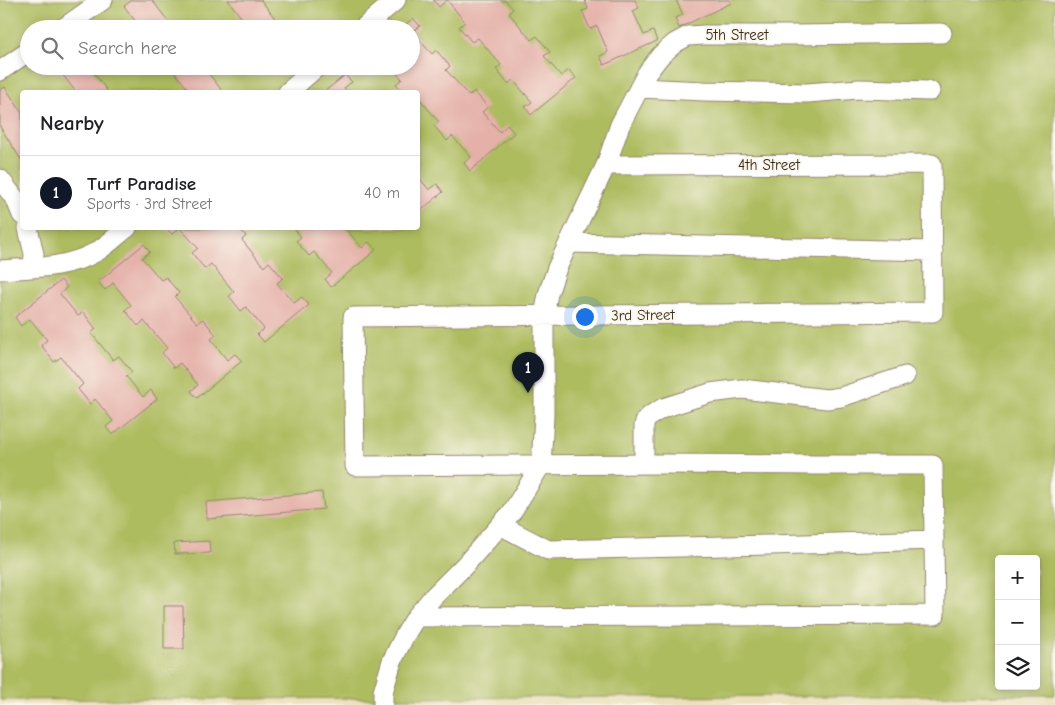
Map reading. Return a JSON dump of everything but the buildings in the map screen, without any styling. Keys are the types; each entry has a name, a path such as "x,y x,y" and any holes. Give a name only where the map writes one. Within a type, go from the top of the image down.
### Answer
{"street":[{"path":"75,20 103,0"},
{"path":"373,20 396,0"},
{"name":"5th Street","path":"541,465 544,416 544,316 548,294 568,243 606,165 620,125 647,74 660,56 675,43 688,36 942,33"},
{"path":"0,71 20,57"},
{"path":"290,90 308,75"},
{"path":"639,88 807,93 860,89 930,91"},
{"name":"4th Street","path":"606,165 932,164 933,251"},
{"path":"0,179 16,200 20,211"},
{"path":"28,230 34,254 34,268"},
{"path":"0,270 46,267 74,261 96,252 124,230"},
{"path":"568,243 933,251"},
{"name":"3rd Street","path":"541,465 355,466 354,317 933,312 933,251"},
{"path":"644,464 644,425 651,415 663,408 710,393 742,389 827,399 841,397 905,376"},
{"path":"383,705 383,692 392,661 416,617 432,597 464,566 512,512 541,465 933,465 935,615 416,617"},
{"path":"500,525 548,550 934,540"}],"green space":[{"path":"0,0 1055,0 1055,695 0,700"}],"place":[{"name":"Turf Paradise","path":"528,393"}]}
